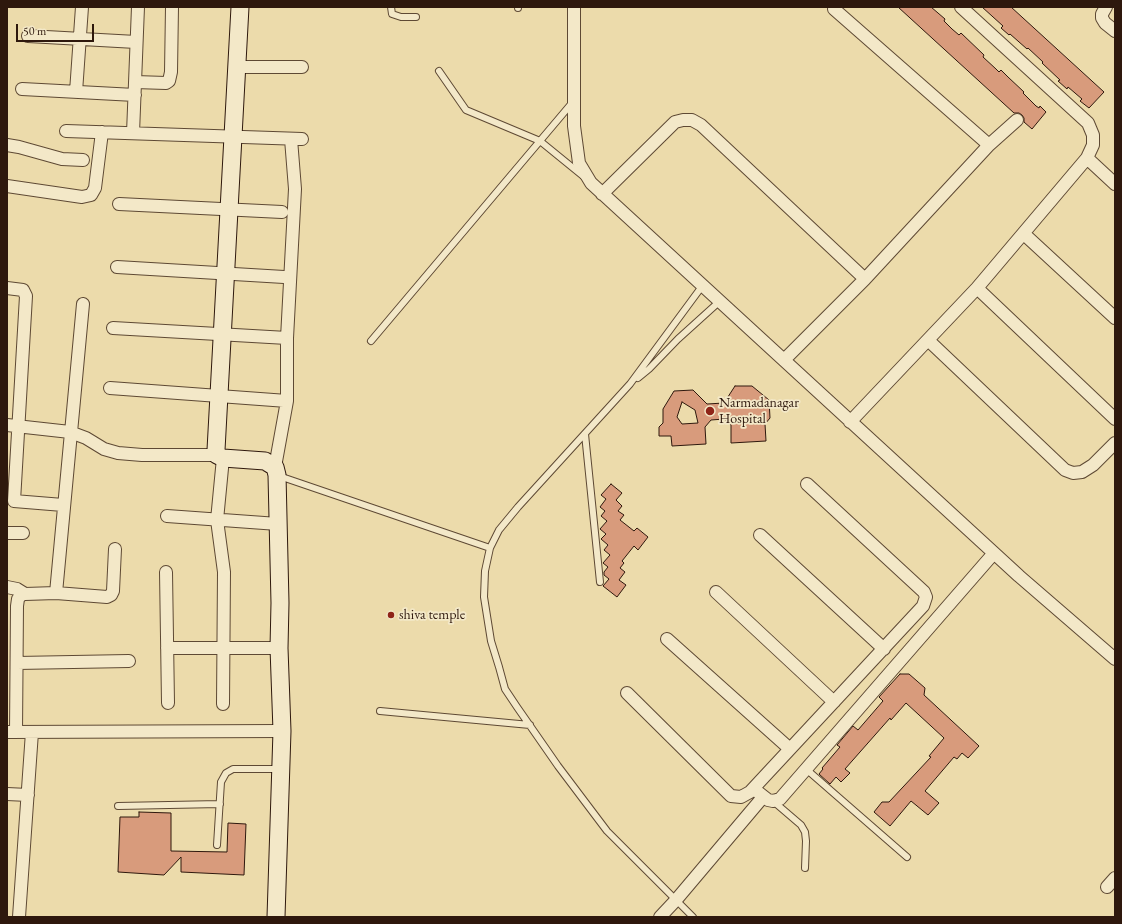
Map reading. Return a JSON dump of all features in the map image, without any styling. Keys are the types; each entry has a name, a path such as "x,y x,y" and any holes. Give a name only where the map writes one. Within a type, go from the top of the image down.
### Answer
{"main road":[{"path":"240,7 216,444 220,456 265,461 276,471 282,731 276,917"}],"street":[{"path":"76,92 82,7"},
{"path":"133,133 138,7"},
{"path":"135,82 166,83 169,81 171,72 172,7"},
{"path":"574,7 574,126 579,163 591,183 994,553 1115,659"},
{"path":"850,422 978,288 1086,158 1093,144 1093,135 1088,123 961,7"},
{"path":"1106,7 1102,14 1102,18 1105,23 1115,31"},
{"path":"834,9 989,145"},
{"path":"28,36 136,42"},
{"path":"237,67 302,67"},
{"path":"22,89 134,96"},
{"path":"602,194 675,122 692,120 701,125 865,279"},
{"path":"784,360 865,279 989,145 1017,120"},
{"path":"66,131 297,139 287,338 287,401 276,471"},
{"path":"7,186 82,197 91,195 95,188 102,132"},
{"path":"7,145 62,159 83,160"},
{"path":"1086,158 1115,184"},
{"path":"119,204 282,212"},
{"path":"1024,234 1115,318"},
{"path":"117,267 284,277"},
{"path":"7,288 23,290 26,294 12,426 14,502 64,505"},
{"path":"978,288 1115,419"},
{"path":"56,593 83,304"},
{"path":"112,328 287,338"},
{"path":"928,340 1065,470 1073,473 1082,472 1093,465 1115,443"},
{"path":"110,388 287,401"},
{"path":"12,426 70,432 118,453 142,455 220,456 217,520 224,572 223,704"},
{"path":"627,693 731,796 741,797 754,789 923,606 926,598 924,592 807,484"},
{"path":"168,516 278,524"},
{"path":"7,533 23,533"},
{"path":"760,535 884,649"},
{"path":"115,550 113,591 111,595 56,593 25,594 21,595 18,599 13,669 12,732 282,731"},
{"path":"754,789 768,799 780,799 994,553"},
{"path":"166,572 168,703"},
{"path":"7,587 17,588 25,594"},
{"path":"716,592 834,702"},
{"path":"668,639 790,749"},
{"path":"167,648 279,648"},
{"path":"13,669 130,661"},
{"path":"19,917 32,732"},
{"path":"7,794 28,795"},
{"path":"660,917 768,799"}],"lane":[{"path":"391,7 392,14 401,17 416,17"},
{"path":"439,71 466,110 540,141 591,183"},
{"path":"371,341 574,100"},
{"path":"693,917 607,831 558,766 506,689 491,641 484,597 485,571 490,548 499,530 518,507 630,384 703,285"},
{"path":"630,384 649,369 678,339 720,301"},
{"path":"585,434 600,582"},
{"path":"276,471 490,548"},
{"path":"380,711 530,725"},
{"path":"217,845 221,782 226,773 233,769 281,770"},
{"path":"806,769 907,857"},
{"path":"768,799 801,825 805,832 805,868"},
{"path":"118,806 220,804"}],"building":[{"path":"898,7 931,7 945,19 944,21 952,29 959,35 961,33 999,72 1001,70 1036,106 1039,108 1040,106 1046,112 1032,129 1024,122 1022,115 1019,113 1014,113"},
{"path":"982,7 1011,7 1104,92 1089,108 1080,101 1082,99 1058,81 1060,80 1028,48 1027,49 1001,28 1003,26"},
{"path":"735,386 752,386 769,400 770,418 765,424 766,441 731,443 731,425 724,419 711,420 705,427 706,444 672,446 671,436 659,436 659,427 663,423 663,409 674,391 693,390 707,404 724,403","holes":["682,402 695,410 698,423 682,424 677,417"]},
{"path":"611,484 622,493 616,500 622,506 618,511 624,515 620,520 634,531 637,528 648,537 638,550 634,546 622,561 624,563 620,568 625,572 619,580 626,585 617,597 603,586 609,579 604,575 604,572 608,567 603,563 610,555 604,550 608,545 601,539 606,534 600,529 607,521 601,516 605,511 600,507 606,499 601,495"},
{"path":"900,674 909,674 925,688 924,695 979,746 968,758 962,753 957,759 954,757 925,791 939,803 928,815 911,801 890,826 874,812 882,802 889,802 931,757 929,756 944,738 906,703 891,720 890,718 845,769 850,773 841,782 836,777 830,784 819,774 823,769 822,768 840,747 837,745 853,726 858,730 883,701 879,697"},
{"path":"139,812 171,813 171,851 227,852 228,823 246,824 244,875 181,872 181,857 164,875 118,872 120,817 139,817"}],"place":[{"name":"Narmadanagar Hospital","path":"710,411"},
{"name":"shiva temple","path":"391,615"}]}
